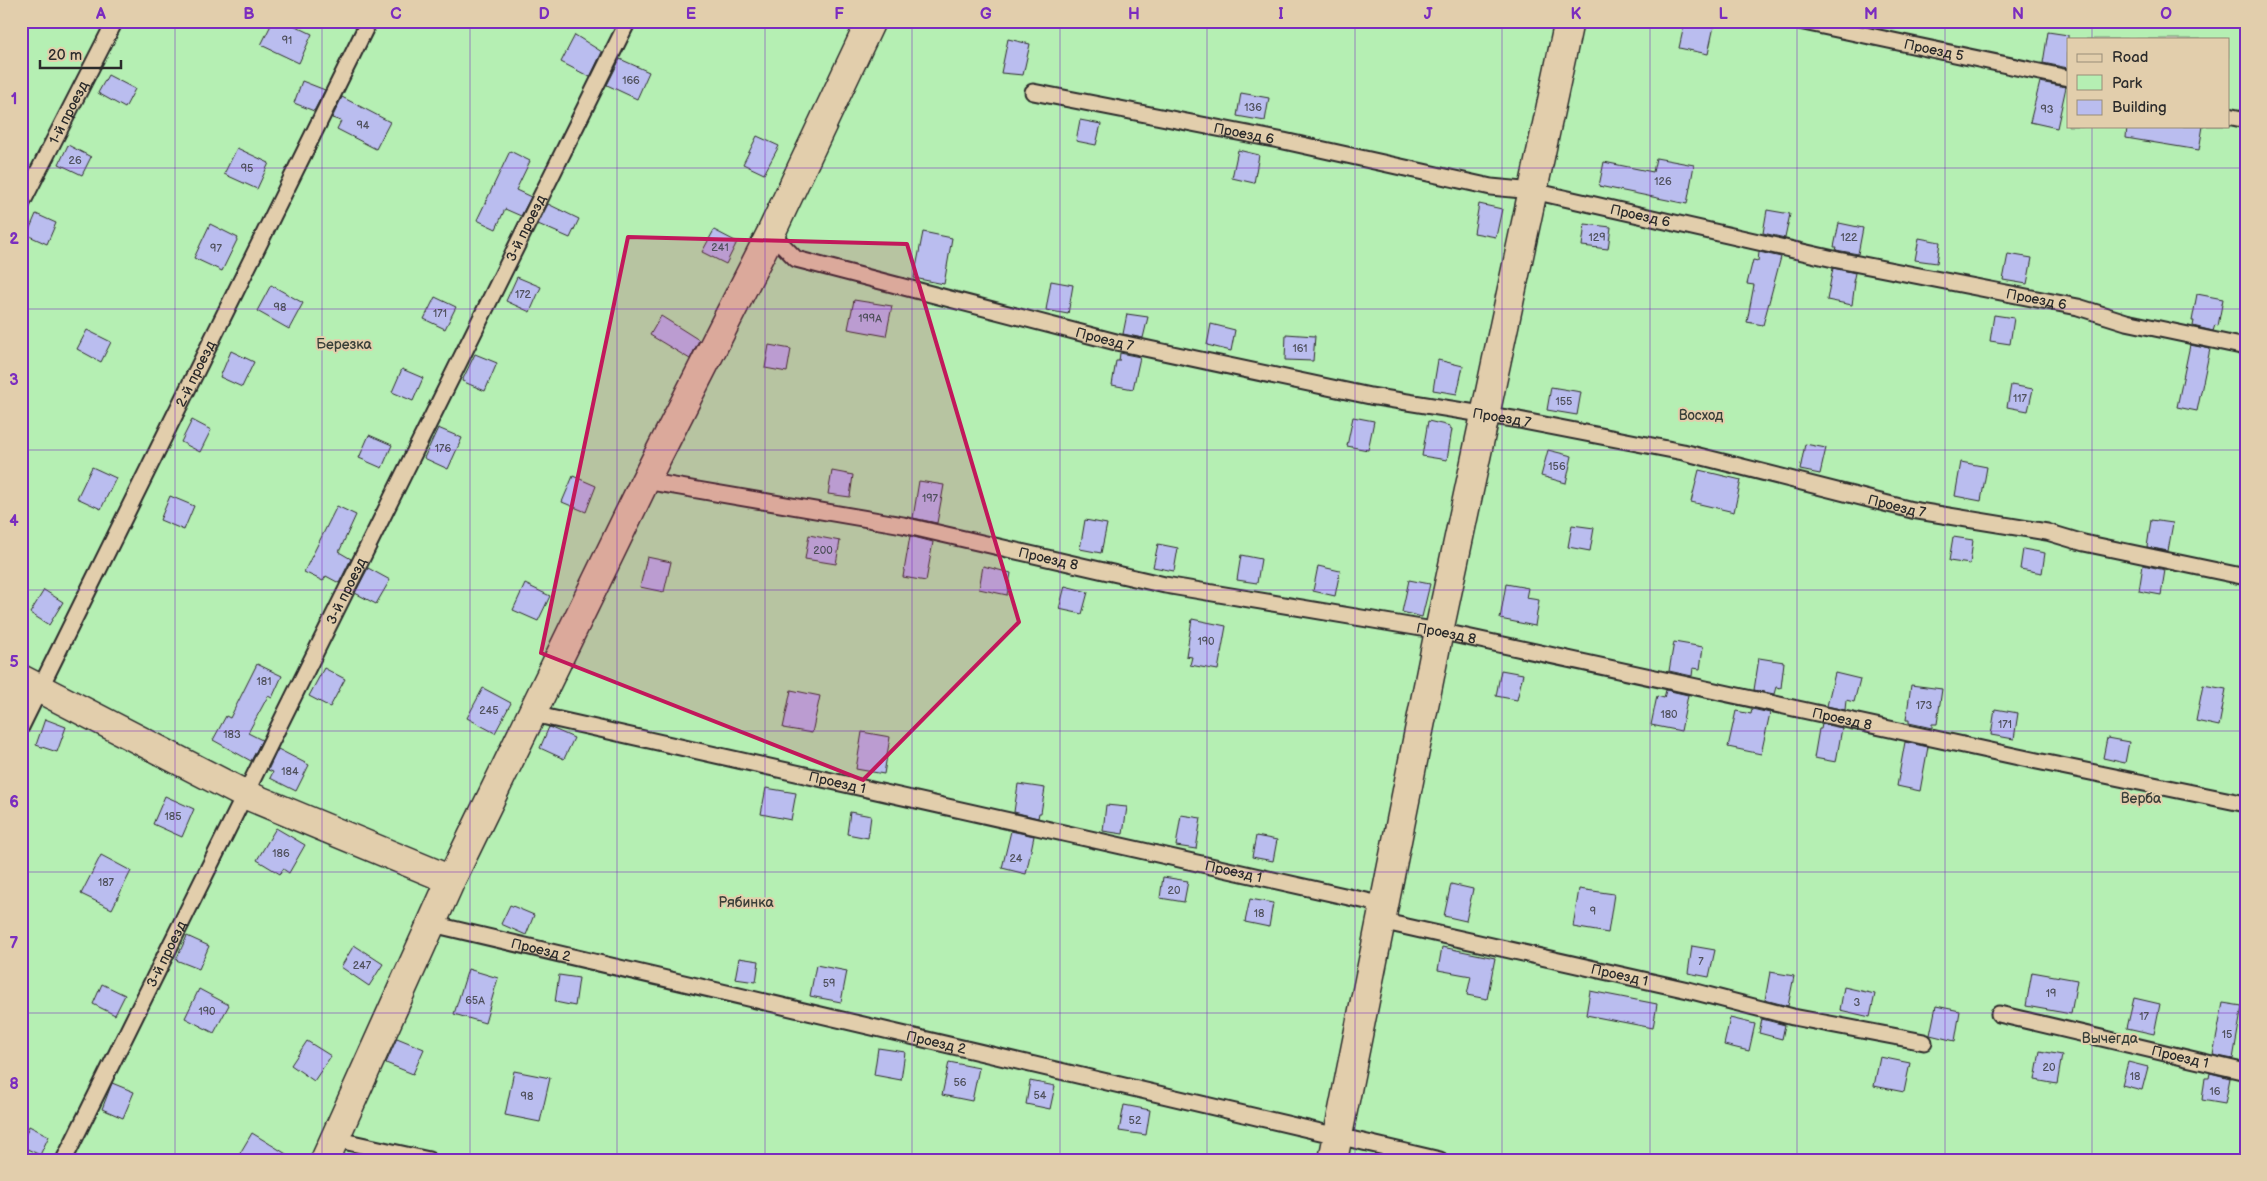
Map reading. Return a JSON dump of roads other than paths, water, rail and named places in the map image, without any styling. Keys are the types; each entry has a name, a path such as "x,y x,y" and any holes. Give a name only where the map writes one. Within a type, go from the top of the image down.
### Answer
{"street":[{"path":"330,1150 451,880 645,481 770,233 871,21"},
{"path":"1336,1147 1439,631 1568,21"},
{"path":"30,684 244,794 451,880"}],"lane":[{"name":"1-й проезд","path":"21,205 115,21"},
{"name":"2-й проезд","path":"21,728 30,684 369,21"},
{"name":"3-й проезд","path":"64,1160 628,21"},
{"name":"Проезд 5","path":"1799,21 2067,78"},
{"name":"Проезд 6","path":"1033,92 1284,141 1491,187 1533,191 1838,260 2078,307 2126,322 2246,347"},
{"path":"2230,116 2246,120"},
{"name":"Проезд 7","path":"770,233 796,259 1106,340 1370,396 1484,414 1682,452 1912,510 2047,532 2084,543 2246,577"},
{"name":"Проезд 8","path":"645,481 903,525 1165,585 1439,631 2037,761 2246,804"},
{"name":"Проезд 1","path":"533,714 1371,902 1394,924 1688,990 1793,1017 1924,1042"},
{"name":"Проезд 2","path":"432,924 1336,1147 1440,1160"},
{"name":"Проезд 1","path":"1999,1014 2246,1072"},
{"path":"330,1150 429,1160"}],"park label":[{"name":"Березка","path":"344,344"},
{"name":"Восход","path":"1701,415"},
{"name":"Верба","path":"2141,798"},
{"name":"Рябинка","path":"746,902"},
{"name":"Вычегда","path":"2110,1038"}]}
